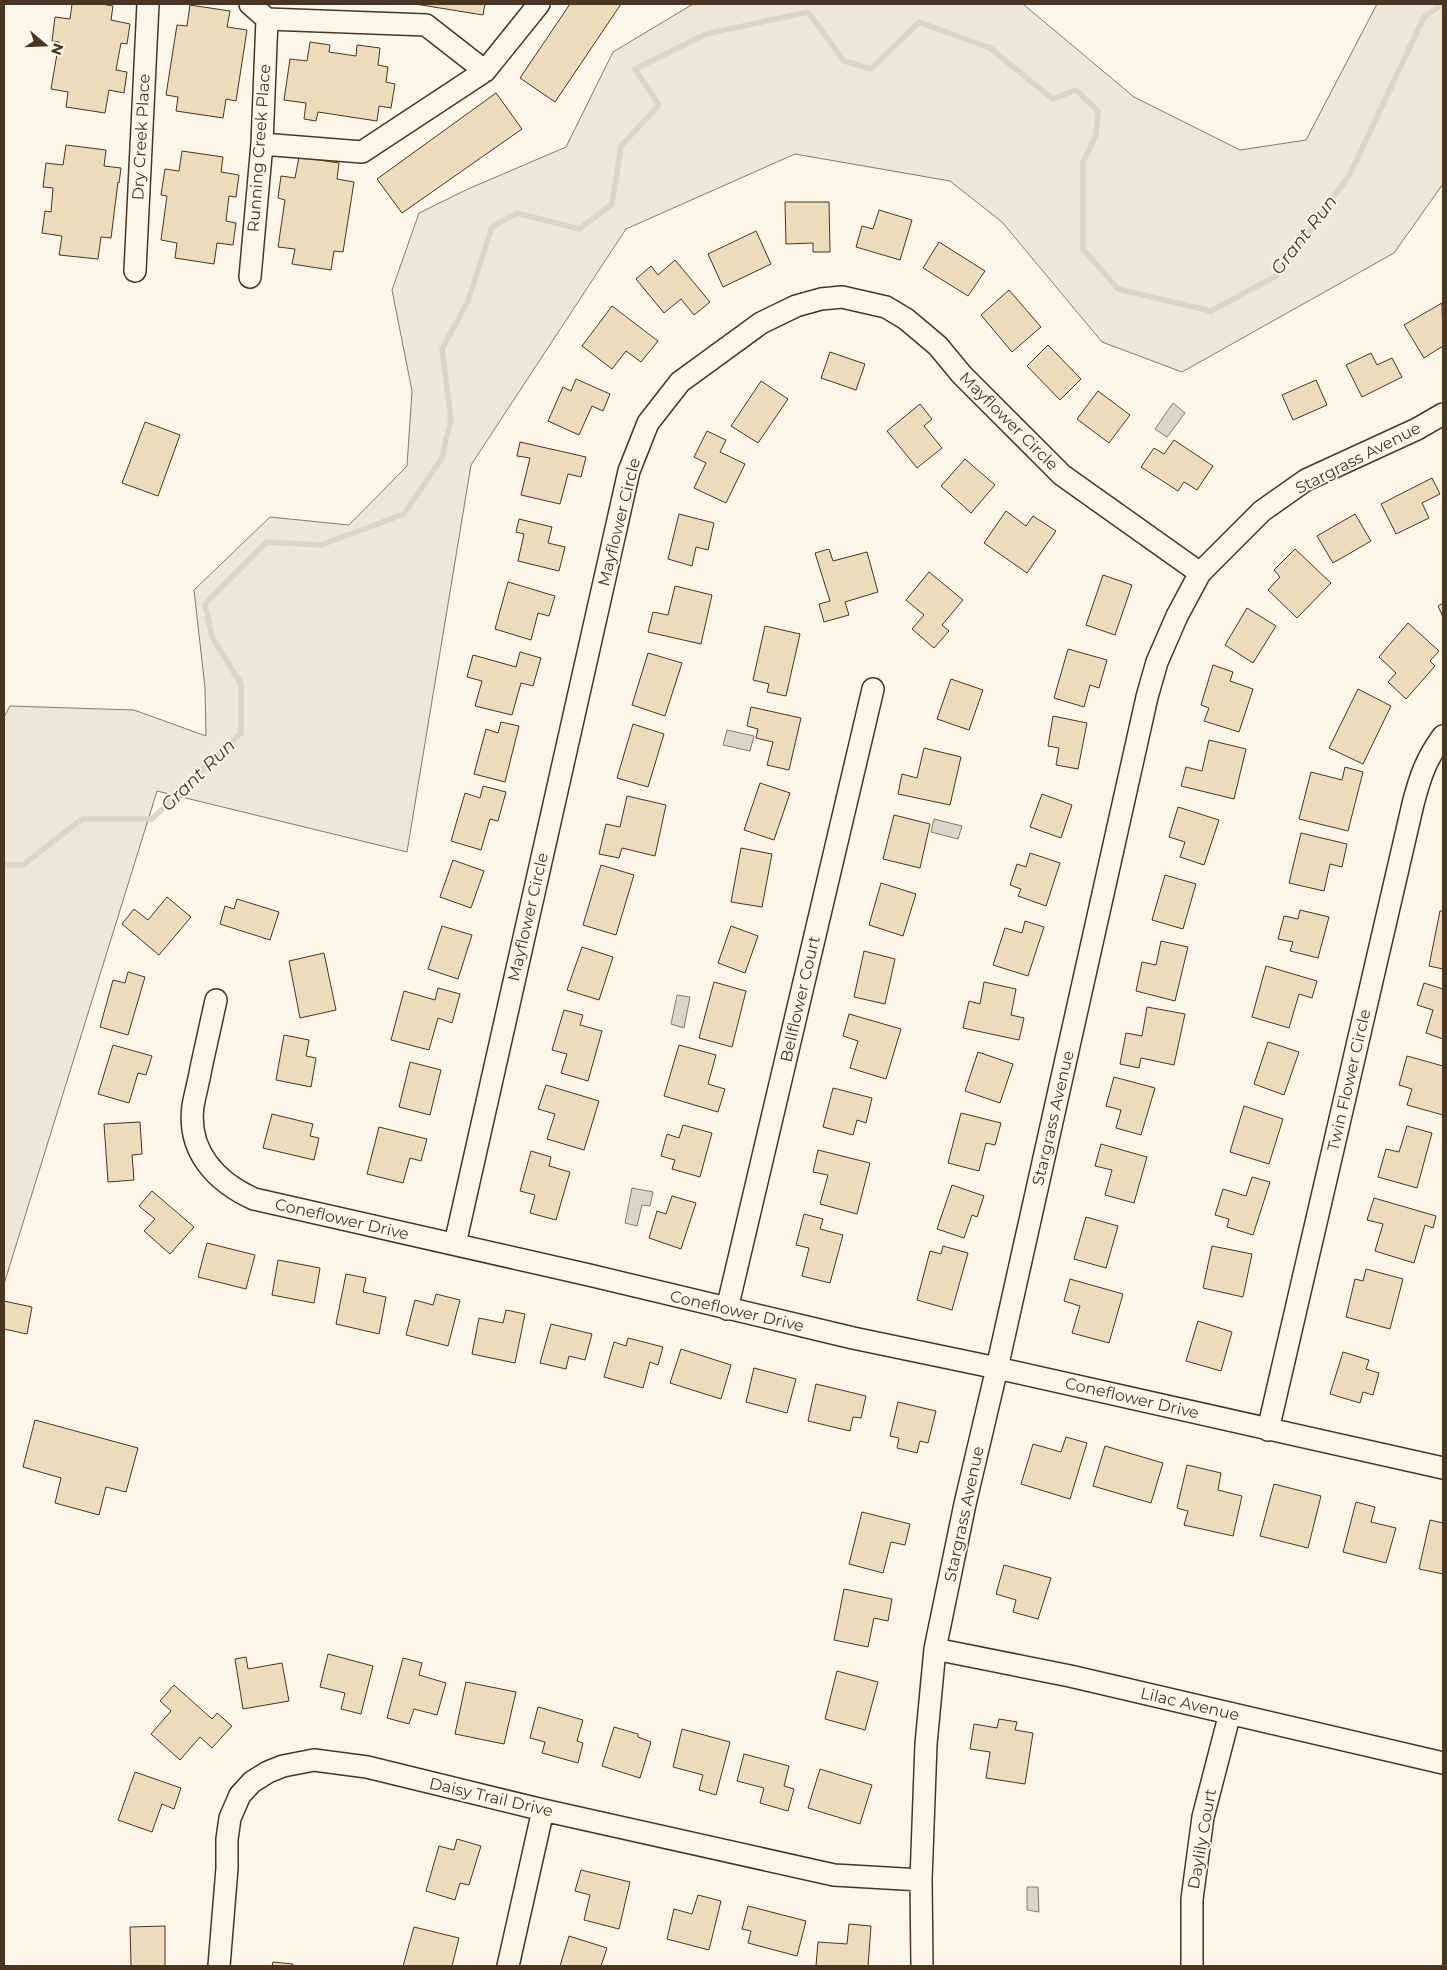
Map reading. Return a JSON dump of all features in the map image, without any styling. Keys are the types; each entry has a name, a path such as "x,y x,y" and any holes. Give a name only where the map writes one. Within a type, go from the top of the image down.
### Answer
{"street":[{"name":"Dry Creek Place","path":"135,271 148,4"},
{"path":"250,4 267,19 426,25 485,71"},
{"path":"262,144 362,152 485,71 540,4"},
{"name":"Running Creek Place","path":"250,277 262,144 267,19"},
{"name":"Mayflower Circle","path":"455,1244 629,471 648,422 680,382 761,322 796,306 822,299 842,297 886,307 906,319 938,346 962,374 1062,475 1200,573"},
{"name":"Stargrass Avenue","path":"922,1966 921,1880 926,1744 935,1649 965,1504 1146,697 1157,662 1176,616 1200,573 1262,511 1306,480 1416,429 1443,414"},
{"name":"Bellflower Court","path":"727,1309 873,689"},
{"name":"Twin Flower Circle","path":"1268,1430 1413,804 1421,773 1431,752 1443,736"},
{"name":"Coneflower Drive","path":"216,1000 193,1107 193,1126 198,1146 206,1163 220,1179 236,1191 254,1199 455,1244 853,1338 997,1368 1443,1468"},
{"name":"Lilac Avenue","path":"935,1649 1070,1676 1443,1763"},
{"name":"Daylily Court","path":"1192,1966 1192,1899 1203,1817 1230,1714"},
{"name":"Daisy Trail Drive","path":"219,1966 227,1868 227,1839 230,1818 240,1795 252,1782 268,1772 283,1766 314,1760 367,1767 543,1810 834,1875 921,1880"},
{"path":"508,1966 543,1810"}],"shaded area":[{"path":"693,4 1023,4 1134,97 1240,150 1306,140 1377,4 1443,4 1443,184 1394,253 1182,372 1102,342 1002,222 950,181 795,154 626,229 471,465 407,852 157,791 4,1284 4,717 10,706 134,710 206,736 205,688 194,590 270,517 349,525 407,466 412,391 392,290 419,213 468,189 566,147 613,52"},
{"path":"1173,403 1185,413 1167,437 1155,429"},
{"path":"727,730 754,736 750,751 723,745"},
{"path":"934,819 962,826 958,839 931,832"},
{"path":"677,995 690,997 684,1028 671,1024"},
{"path":"632,1188 653,1192 650,1206 642,1205 637,1226 625,1223"},
{"path":"1027,1887 1038,1887 1039,1912 1027,1910"}],"building":[{"path":"72,4 113,6 111,20 130,24 127,44 121,43 116,70 127,72 124,93 109,90 105,113 66,107 68,92 51,89 59,42 52,41 55,17 70,19"},
{"path":"415,4 485,4 483,15"},
{"path":"570,4 621,4 555,102 520,78"},
{"path":"190,5 230,11 227,27 247,30 236,101 226,99 223,118 176,111 178,97 166,95 177,25 187,26"},
{"path":"310,42 330,45 329,52 356,56 357,45 380,48 378,65 388,67 386,82 395,84 391,108 379,106 377,121 318,112 316,121 304,119 306,103 284,100 290,59 307,61"},
{"path":"496,93 522,129 402,213 377,179"},
{"path":"66,145 106,150 104,166 121,168 111,238 101,237 98,259 59,255 62,236 42,233 45,211 51,212 53,188 43,187 46,163 63,165"},
{"path":"182,151 223,157 221,172 239,175 236,197 229,196 226,221 236,223 233,245 217,243 214,264 175,258 177,243 161,240 167,196 161,195 165,169 179,171"},
{"path":"299,157 339,163 337,179 354,182 343,252 334,251 331,270 292,264 295,249 278,247 285,200 278,198 281,176 295,178"},
{"path":"785,202 829,202 830,252 813,252 813,243 786,244"},
{"path":"879,210 912,220 900,260 856,247 862,226 873,229"},
{"path":"756,231 771,264 723,287 708,254"},
{"path":"939,242 985,271 968,296 923,268"},
{"path":"675,260 710,302 694,315 681,299 664,313 636,279 651,266 658,275"},
{"path":"1009,290 1041,327 1012,352 981,315"},
{"path":"1442,303 1443,346 1424,358 1404,325"},
{"path":"612,306 658,341 641,362 626,351 612,369 582,346"},
{"path":"1048,345 1081,379 1060,400 1027,366"},
{"path":"830,352 865,364 856,390 821,378"},
{"path":"1371,353 1377,365 1392,358 1402,377 1362,397 1346,365"},
{"path":"576,379 610,394 603,411 592,406 579,435 548,421 563,387 571,391"},
{"path":"1316,380 1327,405 1293,420 1282,395"},
{"path":"761,381 788,399 758,443 731,426"},
{"path":"1098,391 1130,415 1109,443 1077,419"},
{"path":"920,404 932,419 924,426 942,448 917,468 887,431"},
{"path":"145,422 180,435 158,496 122,483"},
{"path":"707,431 726,440 720,452 745,464 726,503 694,488 706,463 694,457"},
{"path":"1174,440 1213,466 1197,490 1184,482 1178,491 1141,467 1154,448 1164,454"},
{"path":"520,442 586,457 581,477 568,474 560,504 521,495 530,458 517,456"},
{"path":"965,459 995,485 971,513 941,486"},
{"path":"1432,478 1440,494 1422,503 1429,518 1396,534 1381,504"},
{"path":"1006,511 1026,526 1033,516 1056,531 1027,573 984,543"},
{"path":"679,514 714,523 708,550 696,547 692,566 668,559"},
{"path":"1355,514 1371,541 1333,563 1317,536"},
{"path":"519,519 552,527 548,543 565,547 559,571 518,561 524,534 516,532"},
{"path":"829,549 833,561 867,552 878,592 845,602 849,615 824,622 819,604 830,601 815,553"},
{"path":"1295,549 1331,583 1297,618 1268,590 1280,577 1274,570"},
{"path":"929,572 963,600 942,625 949,631 934,648 912,629 924,615 906,600"},
{"path":"1103,575 1132,585 1115,635 1086,625"},
{"path":"508,582 555,596 549,616 538,613 531,640 495,629"},
{"path":"675,586 712,595 701,644 648,632 653,612 668,615"},
{"path":"1443,603 1443,617 1438,606"},
{"path":"1247,608 1276,626 1253,663 1225,645"},
{"path":"1408,623 1439,651 1430,661 1435,666 1406,699 1388,682 1396,673 1379,657"},
{"path":"765,626 800,634 786,696 767,692 769,684 753,680"},
{"path":"1068,649 1107,660 1099,688 1090,685 1084,707 1054,698"},
{"path":"520,652 541,658 533,686 521,683 512,715 475,706 482,681 467,677 473,655 516,667"},
{"path":"648,653 682,663 665,716 632,705"},
{"path":"1213,665 1233,672 1230,681 1253,689 1239,732 1204,721 1209,708 1201,705"},
{"path":"951,679 983,690 969,730 937,719"},
{"path":"1358,689 1391,706 1363,764 1329,748"},
{"path":"751,707 801,718 789,770 767,765 773,742 756,738 758,729 747,726"},
{"path":"1053,716 1087,723 1078,769 1056,765 1059,748 1048,746"},
{"path":"501,722 519,726 505,782 474,774 486,729 498,733"},
{"path":"633,724 664,734 648,787 617,778"},
{"path":"1209,740 1246,749 1234,799 1181,786 1186,767 1202,771"},
{"path":"924,748 961,757 950,805 898,794 902,774 917,778"},
{"path":"1345,767 1363,772 1348,831 1299,819 1311,772 1342,780"},
{"path":"760,783 790,793 774,840 744,830"},
{"path":"483,786 506,792 498,821 490,819 481,850 451,841 465,793 480,798"},
{"path":"1042,794 1072,805 1061,838 1030,827"},
{"path":"627,796 666,805 655,856 622,848 619,858 599,854 606,824 620,827"},
{"path":"1178,807 1219,820 1204,865 1180,857 1185,842 1169,837"},
{"path":"894,815 930,824 920,868 883,859"},
{"path":"1301,833 1347,844 1342,867 1330,864 1324,891 1289,883"},
{"path":"741,848 772,854 762,907 731,902"},
{"path":"1030,853 1060,863 1046,906 1018,896 1021,889 1010,885 1017,864 1026,867"},
{"path":"453,860 484,871 471,908 440,897"},
{"path":"601,865 634,875 616,935 583,925"},
{"path":"1165,875 1196,884 1183,929 1152,920"},
{"path":"881,883 916,894 903,936 869,925"},
{"path":"167,897 191,917 159,955 122,924 134,909 148,920"},
{"path":"237,899 279,912 270,940 220,924 225,906 234,909"},
{"path":"1300,910 1329,917 1318,958 1290,951 1293,942 1278,939 1284,916 1298,919"},
{"path":"1440,911 1443,911 1443,969 1429,966"},
{"path":"1025,921 1044,927 1028,976 993,965 1005,928 1022,933"},
{"path":"442,926 472,935 458,979 428,969"},
{"path":"731,926 758,936 745,973 718,963"},
{"path":"1161,941 1188,947 1175,1001 1136,991 1142,962 1156,965"},
{"path":"582,947 613,957 599,1000 567,990"},
{"path":"864,951 895,959 885,1004 854,997"},
{"path":"324,953 336,1010 300,1018 289,961"},
{"path":"1266,966 1317,981 1312,998 1299,994 1289,1028 1252,1017"},
{"path":"128,972 145,977 128,1035 100,1027 113,980 125,983"},
{"path":"714,982 746,991 732,1047 699,1038"},
{"path":"984,982 1016,989 1011,1015 1024,1018 1019,1040 963,1028 969,1001 980,1004"},
{"path":"1424,983 1443,989 1443,1039 1426,1033 1433,1010 1417,1005"},
{"path":"438,988 460,994 452,1023 438,1018 429,1050 391,1040 404,991 435,1000"},
{"path":"1147,1007 1185,1014 1174,1065 1141,1058 1139,1068 1120,1064 1126,1033 1142,1036"},
{"path":"564,1010 583,1015 580,1025 602,1031 588,1081 561,1073 567,1054 552,1050"},
{"path":"849,1014 901,1029 886,1079 850,1068 858,1041 843,1036"},
{"path":"284,1035 309,1040 306,1056 316,1058 311,1087 276,1080"},
{"path":"1268,1042 1299,1052 1284,1095 1254,1084"},
{"path":"113,1045 152,1056 146,1075 138,1073 129,1103 98,1094"},
{"path":"679,1045 716,1055 708,1084 725,1089 718,1112 664,1096"},
{"path":"978,1052 1013,1064 1000,1103 965,1091"},
{"path":"1407,1056 1443,1066 1443,1115 1407,1105 1412,1089 1399,1085"},
{"path":"410,1062 441,1070 430,1115 399,1107"},
{"path":"1114,1077 1155,1088 1141,1135 1116,1128 1121,1110 1106,1106"},
{"path":"546,1085 599,1101 584,1150 547,1139 555,1114 538,1109"},
{"path":"833,1088 872,1098 866,1123 857,1120 853,1135 823,1127"},
{"path":"1244,1106 1283,1119 1269,1164 1230,1152"},
{"path":"961,1113 1001,1123 995,1145 986,1143 979,1171 948,1163"},
{"path":"272,1114 313,1124 310,1136 319,1138 314,1160 263,1148"},
{"path":"140,1122 142,1154 132,1155 134,1180 108,1182 104,1124"},
{"path":"683,1125 712,1133 700,1177 672,1169 675,1160 661,1156 667,1134 679,1138"},
{"path":"1407,1126 1432,1133 1417,1188 1378,1177 1386,1149 1399,1152"},
{"path":"379,1127 427,1139 421,1161 410,1158 403,1183 367,1174"},
{"path":"1101,1144 1147,1157 1134,1203 1105,1195 1112,1170 1095,1166"},
{"path":"818,1150 870,1163 857,1214 820,1204 828,1175 813,1172"},
{"path":"531,1151 551,1157 549,1166 570,1172 556,1220 530,1213 535,1195 520,1191"},
{"path":"1252,1177 1270,1182 1253,1235 1227,1227 1229,1219 1215,1215 1223,1189 1246,1196"},
{"path":"952,1185 984,1196 977,1217 972,1215 964,1238 937,1229"},
{"path":"152,1191 194,1227 170,1254 144,1231 155,1219 139,1206"},
{"path":"672,1196 696,1203 681,1249 649,1238 657,1211 666,1214"},
{"path":"1374,1198 1436,1216 1433,1228 1425,1225 1414,1263 1375,1251 1383,1224 1367,1220"},
{"path":"804,1214 823,1219 820,1229 843,1235 830,1283 802,1276 809,1248 796,1245"},
{"path":"1086,1217 1118,1226 1106,1268 1074,1259"},
{"path":"207,1243 255,1255 246,1289 198,1277"},
{"path":"943,1246 968,1253 952,1310 917,1300 930,1251 941,1254"},
{"path":"1212,1246 1252,1254 1243,1297 1203,1288"},
{"path":"278,1260 320,1268 314,1303 272,1295"},
{"path":"1366,1269 1403,1279 1390,1329 1346,1317 1355,1279 1363,1281"},
{"path":"346,1274 366,1278 363,1292 386,1297 379,1334 336,1324"},
{"path":"1070,1279 1123,1294 1109,1343 1072,1333 1080,1306 1064,1301"},
{"path":"436,1294 460,1300 448,1346 406,1335 415,1300 433,1305"},
{"path":"4,1301 32,1307 27,1334 4,1329"},
{"path":"506,1310 525,1314 515,1363 472,1354 479,1318 503,1323"},
{"path":"1198,1321 1232,1332 1221,1371 1186,1361"},
{"path":"551,1324 592,1334 585,1360 569,1356 566,1369 540,1363"},
{"path":"628,1338 663,1347 658,1365 650,1362 643,1388 604,1377 614,1342 626,1346"},
{"path":"681,1349 731,1365 721,1399 670,1383"},
{"path":"1343,1352 1369,1360 1366,1369 1379,1373 1373,1395 1363,1392 1360,1403 1330,1394"},
{"path":"754,1368 796,1379 787,1413 746,1402"},
{"path":"816,1384 866,1396 861,1418 853,1417 850,1431 808,1421"},
{"path":"898,1402 936,1411 928,1443 920,1441 917,1453 897,1448 899,1438 890,1436"},
{"path":"35,1420 138,1448 126,1492 106,1487 99,1515 55,1503 61,1478 23,1467"},
{"path":"1066,1437 1087,1443 1070,1499 1021,1484 1033,1444 1061,1452"},
{"path":"1105,1446 1163,1463 1151,1503 1093,1486"},
{"path":"1187,1465 1221,1473 1218,1490 1242,1496 1233,1536 1184,1525 1188,1511 1177,1508"},
{"path":"1274,1484 1321,1496 1308,1548 1260,1536"},
{"path":"1356,1502 1375,1507 1371,1522 1396,1528 1386,1563 1343,1552"},
{"path":"862,1512 910,1524 905,1545 891,1542 883,1573 849,1564"},
{"path":"1430,1520 1443,1523 1443,1574 1419,1569"},
{"path":"1004,1565 1051,1578 1038,1619 1013,1612 1016,1600 996,1594"},
{"path":"844,1589 892,1599 888,1621 874,1618 868,1647 834,1640"},
{"path":"328,1654 373,1666 361,1714 341,1709 345,1693 320,1687"},
{"path":"246,1657 248,1669 282,1663 289,1701 243,1709 235,1659"},
{"path":"403,1658 422,1663 419,1675 446,1683 437,1715 414,1709 409,1724 387,1718"},
{"path":"837,1671 878,1682 865,1730 825,1719"},
{"path":"466,1682 516,1692 504,1744 455,1734"},
{"path":"174,1685 212,1719 217,1713 232,1726 212,1748 200,1737 180,1760 151,1734 171,1711 160,1701"},
{"path":"538,1707 583,1720 577,1741 583,1743 578,1763 542,1753 545,1742 530,1738"},
{"path":"999,1719 1017,1722 1015,1730 1033,1733 1025,1784 986,1778 990,1752 970,1749 974,1724 997,1728"},
{"path":"614,1727 638,1734 638,1737 651,1742 640,1778 602,1766"},
{"path":"682,1729 730,1742 716,1795 699,1790 703,1775 673,1767"},
{"path":"744,1754 789,1766 784,1786 794,1789 788,1811 760,1803 764,1788 737,1781"},
{"path":"820,1769 872,1785 860,1824 808,1808"},
{"path":"135,1772 181,1788 174,1809 162,1804 152,1832 118,1820"},
{"path":"457,1839 481,1846 469,1885 460,1883 455,1900 426,1891 439,1846 454,1850"},
{"path":"581,1870 630,1882 619,1929 584,1920 590,1895 575,1891"},
{"path":"698,1895 721,1901 709,1950 667,1939 674,1909 692,1914"},
{"path":"748,1906 806,1921 797,1956 748,1943 751,1931 742,1929"},
{"path":"849,1924 871,1926 868,1966 816,1966 818,1942 847,1944"},
{"path":"165,1926 165,1966 131,1966 130,1927"},
{"path":"414,1927 459,1938 452,1966 403,1966"},
{"path":"569,1936 607,1948 601,1966 560,1966"},
{"path":"273,1962 293,1964 293,1966 272,1966"}],"waterway":[{"name":"Grant Run","path":"4,865 23,865 82,819 152,819 241,733 241,684 212,637 205,604 267,542 321,545 404,514 442,458 451,419 442,349 468,301 492,227 517,213 579,229 612,204 621,146 659,105 635,69 706,34 808,12 844,61 871,69 919,22 990,48 1053,99 1076,90 1098,111 1096,135 1083,162 1083,249 1118,289 1211,311 1276,276 1350,174 1424,17 1443,4"}]}
